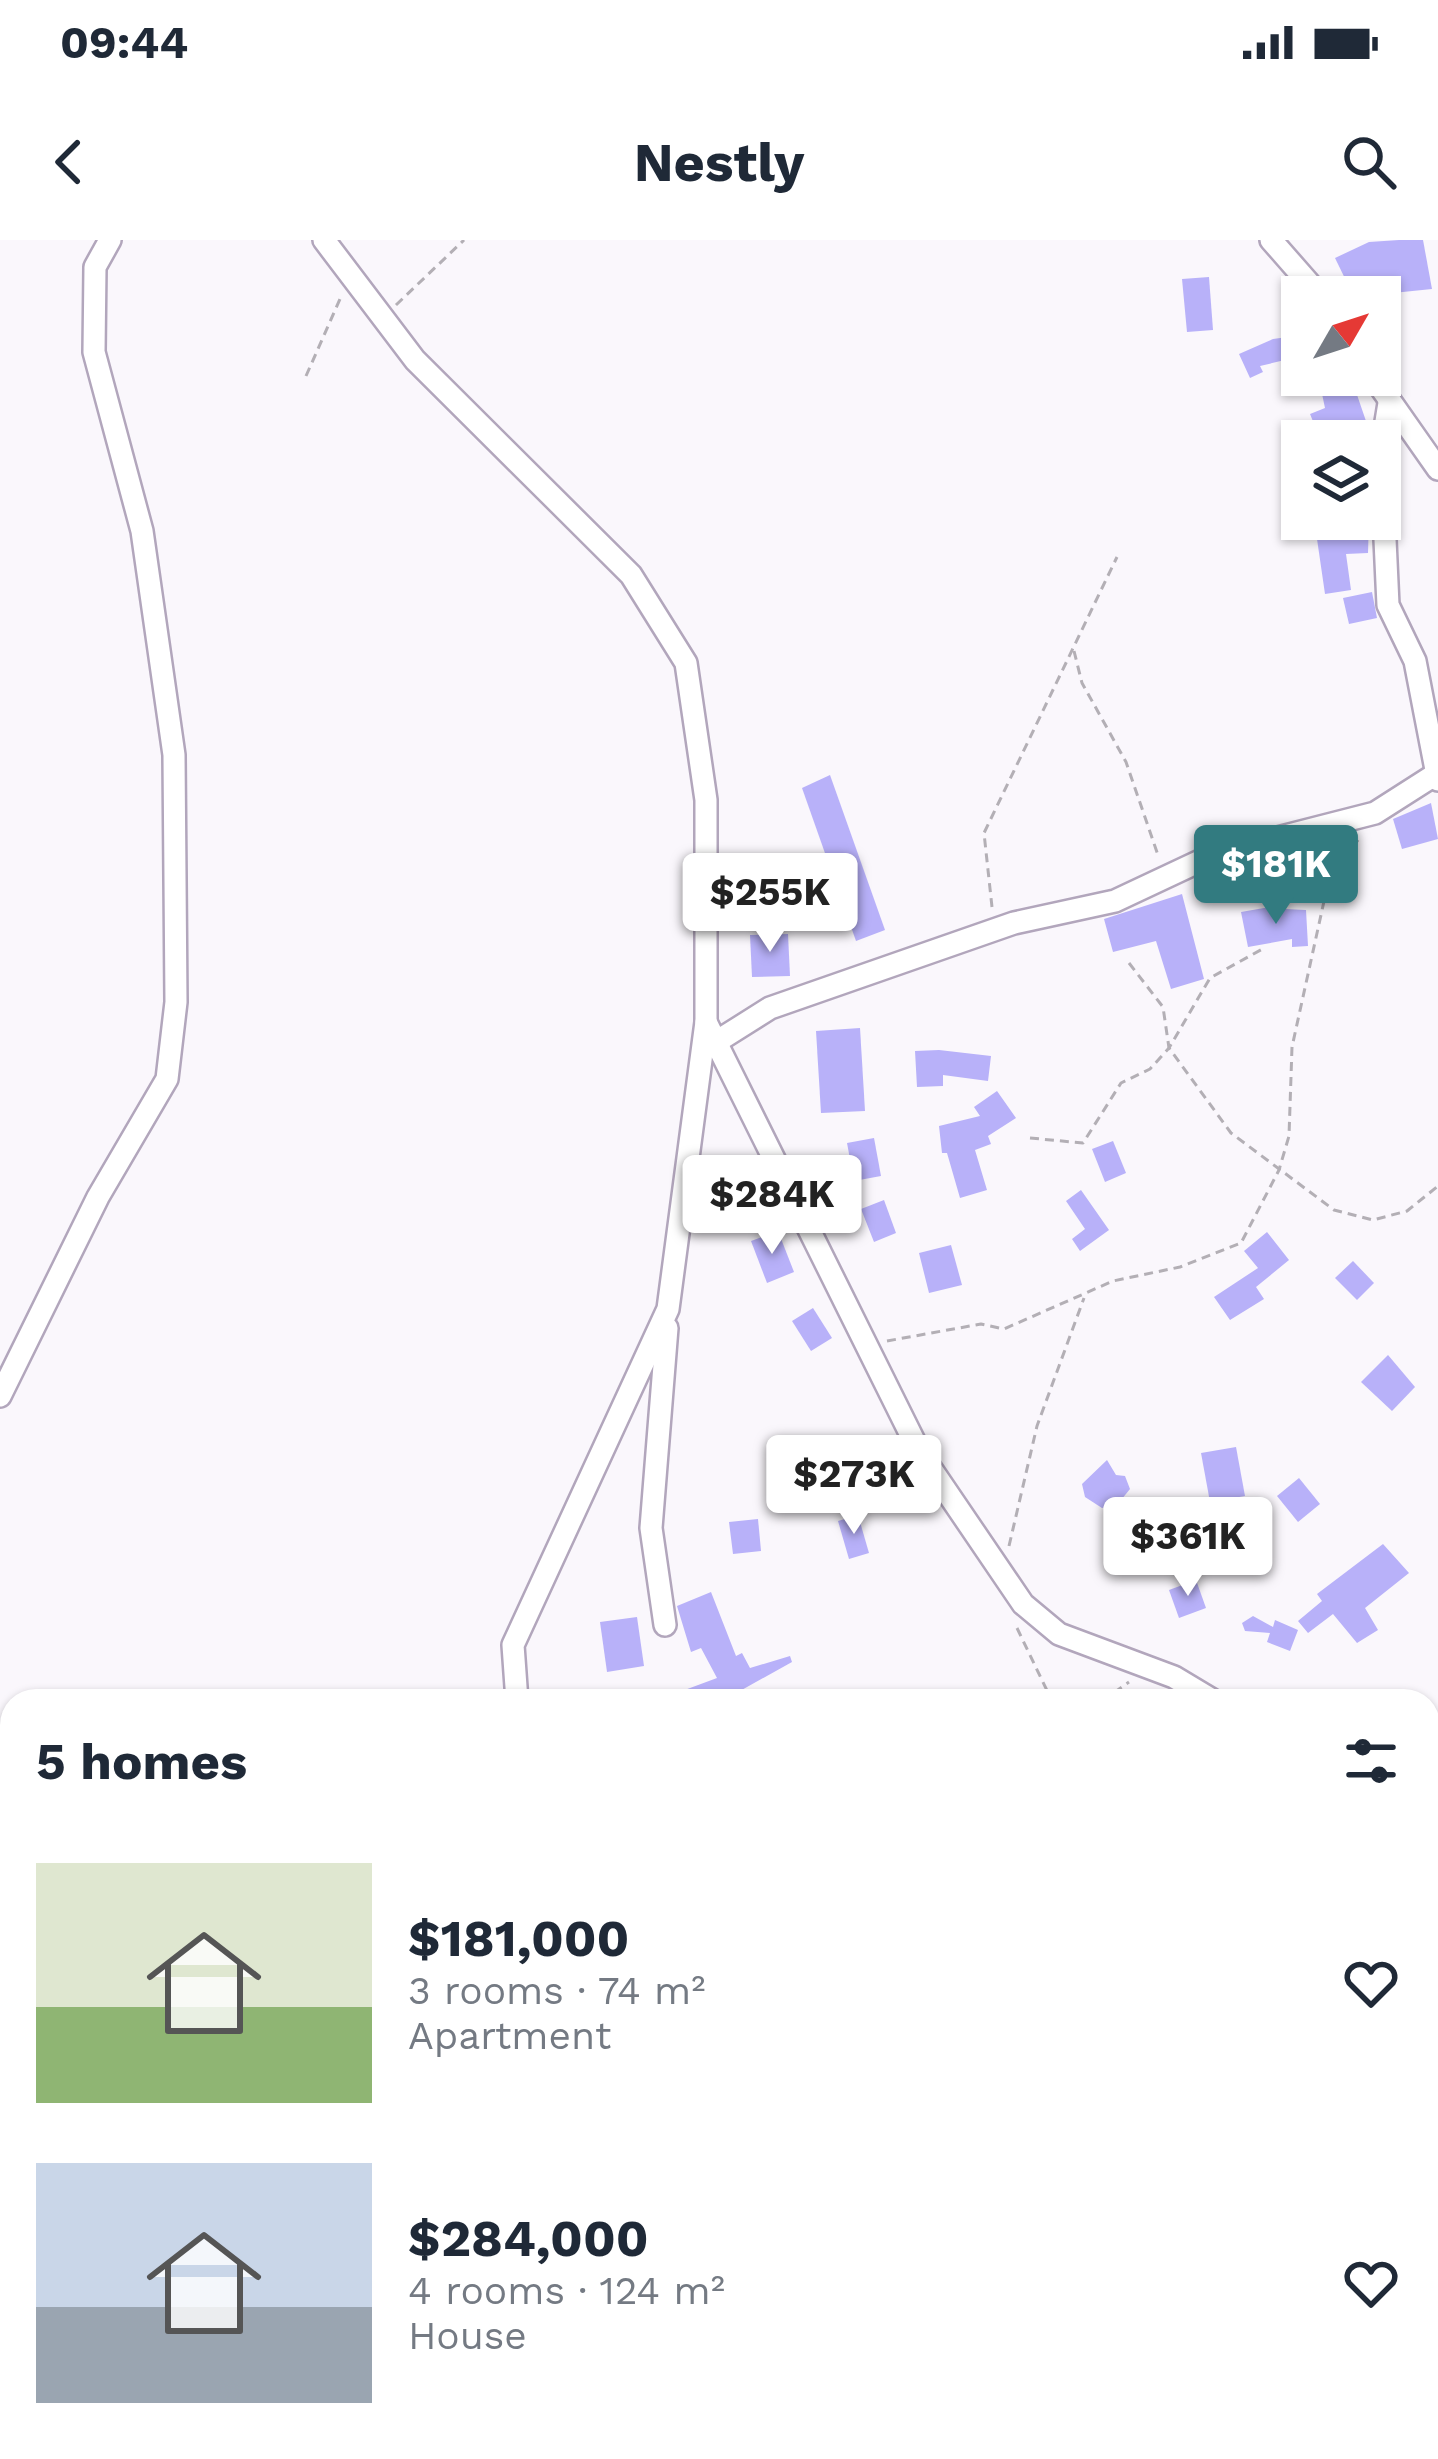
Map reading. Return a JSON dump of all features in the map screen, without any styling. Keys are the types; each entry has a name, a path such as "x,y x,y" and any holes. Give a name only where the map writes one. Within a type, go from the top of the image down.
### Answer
{"street":[{"path":"0,1396 98,1197 167,1079 176,1002 174,754 142,530 94,352 95,267 110,240"},
{"path":"325,240 415,360 631,575 686,663 706,800 711,1032 668,1309 651,1528 665,1624"},
{"path":"1271,240 1303,276"},
{"path":"1386,396 1438,469"},
{"path":"711,1032 989,932 1115,901 1215,854 1375,813 1437,777 1415,662 1388,605 1381,452 1390,403"},
{"path":"711,1032 919,1451 1022,1604 1059,1634 1190,1689"},
{"path":"517,1689 513,1645 668,1309"}],"path":[{"path":"382,317 464,240"},
{"path":"306,376 352,276"},
{"path":"989,932 993,900 984,833 1118,557"},
{"path":"1073,650 1082,683 1126,762 1166,879"},
{"path":"868,1346 981,1324 1004,1329 1113,1281 1180,1267 1241,1243 1279,1170 1291,1118 1292,1047 1328,883 1375,813"},
{"path":"1030,1138 1083,1143 1120,1083 1150,1069 1168,1048 1210,978 1266,947"},
{"path":"1129,963 1163,1007 1168,1048 1231,1133 1279,1170 1334,1210 1373,1220 1407,1211 1438,1189"},
{"path":"998,1566 1008,1550 1062,1347 1085,1296"},
{"path":"1014,1619 1046,1689"},
{"path":"1120,1689 1151,1669"}],"building":[{"path":"1423,240 1432,289 1401,292 1401,276 1344,276 1335,258 1369,242"},
{"path":"1209,277 1213,330 1187,332 1182,279"},
{"path":"1281,338 1281,361 1260,366 1263,372 1250,378 1239,354"},
{"path":"1322,396 1357,396 1366,420 1312,420 1310,414 1325,408"},
{"path":"1317,540 1368,540 1368,553 1346,554 1351,590 1325,594"},
{"path":"1372,592 1377,618 1349,624 1343,598"},
{"path":"830,775 885,930 856,941 802,788"},
{"path":"1431,803 1438,839 1402,849 1393,819"},
{"path":"1182,894 1204,979 1171,989 1156,941 1113,952 1104,919"},
{"path":"1306,910 1308,946 1292,947 1292,939 1248,947 1241,912"},
{"path":"788,934 790,976 752,977 750,935"},
{"path":"860,1028 865,1111 821,1113 816,1031"},
{"path":"915,1051 991,1056 988,1081 943,1075 943,1086 917,1087"},
{"path":"997,1091 1016,1118 988,1136 991,1144 975,1150 987,1190 960,1198 947,1153 942,1153 939,1126 980,1116 974,1107"},
{"path":"874,1138 881,1176 854,1181 847,1143"},
{"path":"1113,1141 1126,1173 1105,1182 1092,1149"},
{"path":"1081,1190 1109,1230 1080,1251 1072,1239 1085,1229 1066,1201"},
{"path":"884,1200 896,1233 874,1242 861,1209"},
{"path":"778,1231 794,1272 767,1283 751,1241"},
{"path":"1267,1232 1289,1260 1256,1287 1264,1299 1230,1320 1214,1297 1258,1268 1244,1251"},
{"path":"951,1245 962,1285 929,1293 919,1253"},
{"path":"1353,1261 1374,1283 1357,1300 1335,1278"},
{"path":"813,1308 832,1338 811,1351 792,1321"},
{"path":"1388,1355 1415,1387 1392,1411 1361,1382"},
{"path":"1236,1447 1245,1496 1210,1502 1201,1453"},
{"path":"1107,1460 1116,1475 1125,1476 1130,1489 1117,1505 1102,1508 1085,1497 1082,1484"},
{"path":"1299,1478 1320,1504 1298,1522 1277,1496"},
{"path":"858,1515 869,1553 849,1559 838,1521"},
{"path":"758,1519 761,1551 733,1554 729,1522"},
{"path":"1383,1544 1409,1573 1365,1608 1378,1630 1357,1643 1333,1614 1308,1633 1298,1621 1322,1601 1317,1594"},
{"path":"1196,1580 1206,1608 1179,1618 1169,1590"},
{"path":"711,1592 736,1656 742,1653 750,1668 790,1656 792,1662 744,1689 687,1689 717,1678 701,1648 691,1652 677,1606"},
{"path":"1253,1616 1273,1627 1275,1620 1298,1630 1290,1651 1267,1642 1270,1633 1245,1631 1242,1623"},
{"path":"637,1617 644,1666 607,1672 600,1622"}]}
